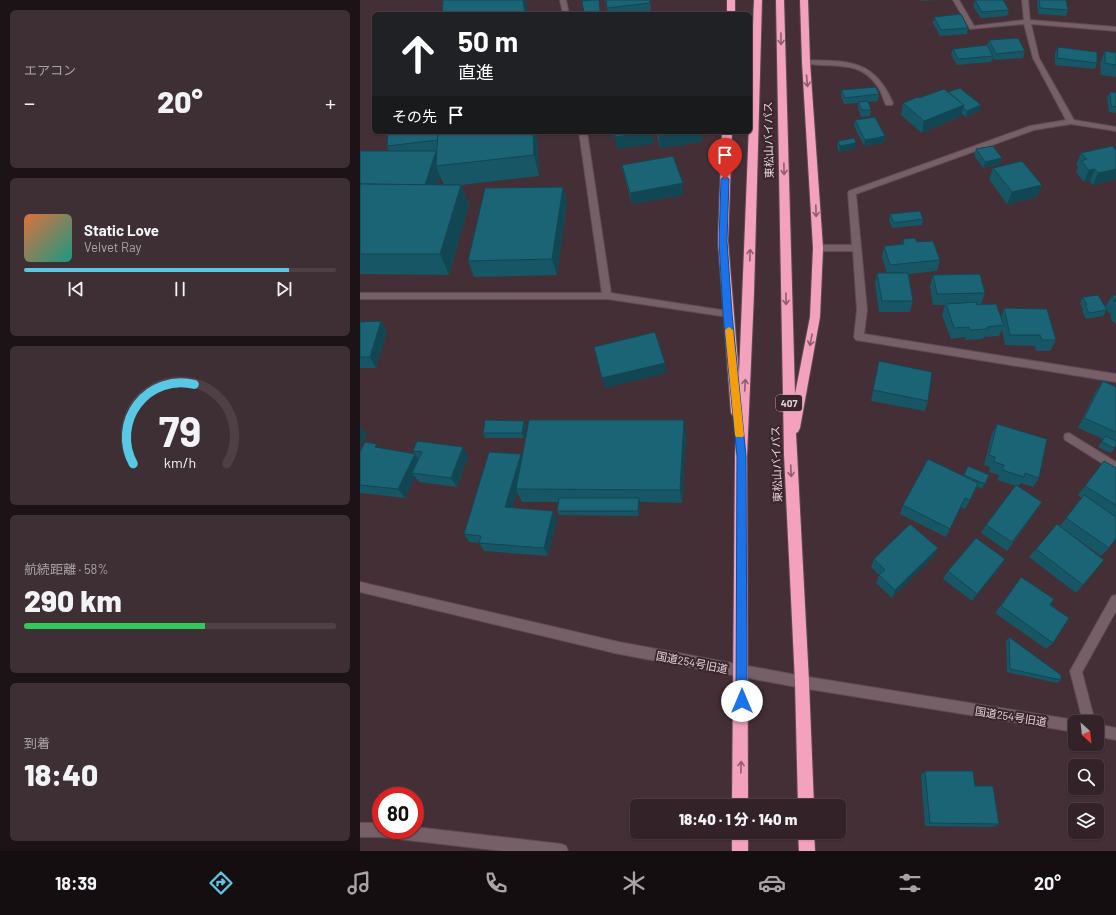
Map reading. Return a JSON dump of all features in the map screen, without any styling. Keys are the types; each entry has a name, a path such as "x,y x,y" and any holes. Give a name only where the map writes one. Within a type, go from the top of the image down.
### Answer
{"highway":[{"path":"731,12 732,0"},
{"name":"東松山バイパス","path":"740,799 742,672 741,456 749,293 758,0"},
{"name":"東松山バイパス","path":"780,0 790,454 802,682 806,799"},
{"path":"790,454 815,317 818,248 806,62 804,0"},
{"path":"727,134 723,241 741,456"},
{"path":"740,839 740,851"},
{"path":"806,839 807,851"}],"street":[{"path":"564,0 566,12"},
{"path":"956,0 972,28 1027,22 1116,28"},
{"path":"1025,0 1027,22 1036,58 1071,122"},
{"path":"806,62 850,64 863,68 874,76 885,89 889,103"},
{"path":"1116,129 1071,122 1033,128 852,193 862,310 859,337 1116,378"},
{"path":"583,134 607,296"},
{"path":"818,248 857,248"},
{"path":"360,296 607,296 728,314"},
{"path":"1069,437 1116,468"},
{"name":"国道254号旧道","path":"360,587 619,648 742,672 1068,725"},
{"path":"1087,715 1076,671 1116,600"},
{"path":"1104,731 1116,734"},
{"path":"360,830 380,830 561,851"}],"building":[{"path":"443,0 523,0 525,12 442,12"},
{"path":"599,0 600,11 584,12 582,1"},
{"path":"606,0 650,0 650,3 607,8"},
{"path":"975,0 1003,0 1009,10 982,12"},
{"path":"1039,0 1066,0 1068,10 1040,8"},
{"path":"961,14 968,28 941,30 934,17"},
{"path":"1018,38 1025,51 996,54 989,40"},
{"path":"987,45 993,56 958,59 953,49"},
{"path":"1058,47 1097,52 1097,63 1057,58"},
{"path":"1105,51 1116,53 1116,65 1105,63"},
{"path":"876,87 879,94 845,98 841,90"},
{"path":"960,88 981,105 967,111 963,107 964,105 948,92"},
{"path":"944,89 964,105 924,121 903,103 918,97 919,98"},
{"path":"1110,92 1116,93 1116,107 1111,106"},
{"path":"868,101 871,110 862,110 858,102"},
{"path":"875,117 885,136 865,140 855,120"},
{"path":"388,134 438,134 438,140 387,146"},
{"path":"438,134 533,134 534,155 436,166"},
{"path":"614,134 637,134 615,137"},
{"path":"658,134 673,134 659,136"},
{"path":"854,138 856,143 840,146 838,141"},
{"path":"993,146 1002,158 985,162 976,149"},
{"path":"1112,146 1116,150 1116,169 1098,173 1095,169 1089,170 1081,161 1087,159 1081,153"},
{"path":"360,151 436,151 425,185 360,184"},
{"path":"673,156 683,183 630,193 622,165"},
{"path":"1022,161 1042,185 1012,192 993,168"},
{"path":"360,184 461,185 440,254 360,254"},
{"path":"563,187 552,259 468,261 485,188"},
{"path":"920,211 923,219 894,223 890,214"},
{"path":"915,238 917,242 933,241 940,260 890,265 884,246 904,244 903,239"},
{"path":"877,273 908,273 913,301 882,301"},
{"path":"980,274 985,293 937,294 933,275"},
{"path":"1098,295 1107,310 1089,313 1083,297"},
{"path":"1116,295 1116,302 1112,296"},
{"path":"976,302 977,305 996,304 1004,325 987,327 988,329 970,330 969,327 954,328 946,304"},
{"path":"1004,308 1047,309 1056,340 1042,340 1040,335 1010,335"},
{"path":"381,321 370,357 360,357 360,322"},
{"path":"655,332 665,363 602,378 594,347"},
{"path":"879,361 932,372 928,401 873,390"},
{"path":"1103,381 1116,387 1116,432 1084,418"},
{"path":"485,420 524,421 522,433 483,433"},
{"path":"529,420 684,420 680,490 516,489"},
{"path":"997,424 1047,439 1039,478 1025,473 1024,477 1002,470 1004,465 994,462 995,457 989,455"},
{"path":"1105,436 1116,441 1114,448 1102,442"},
{"path":"417,441 463,447 451,478 412,473 422,452 413,451"},
{"path":"365,442 377,444 375,447 415,454 398,489 360,485 360,452"},
{"path":"489,452 521,454 505,507 553,511 544,548 479,543 481,536 464,534"},
{"path":"928,459 978,483 970,500 965,498 950,529 903,505"},
{"path":"1104,461 1116,468 1116,505 1085,486"},
{"path":"968,466 989,475 985,484 964,475"},
{"path":"1016,485 1042,502 1012,542 986,525"},
{"path":"1084,495 1116,517 1116,538 1109,548 1066,518"},
{"path":"559,498 639,498 638,511 557,511"},
{"path":"910,524 938,548 895,590 879,575 885,570 874,559"},
{"path":"1057,524 1104,560 1083,585 1036,549"},
{"path":"976,538 1005,559 977,594 948,571"},
{"path":"1021,577 1054,599 1050,605 1069,618 1053,643 1001,606"},
{"path":"1009,637 1061,675 1061,680 1010,669"},
{"path":"925,771 973,771 975,786 993,786 999,824 930,823"}],"slow traffic":[{"path":"729,330 739,435"}],"route":[{"path":"725,179 723,241 741,456 742,701"}]}
